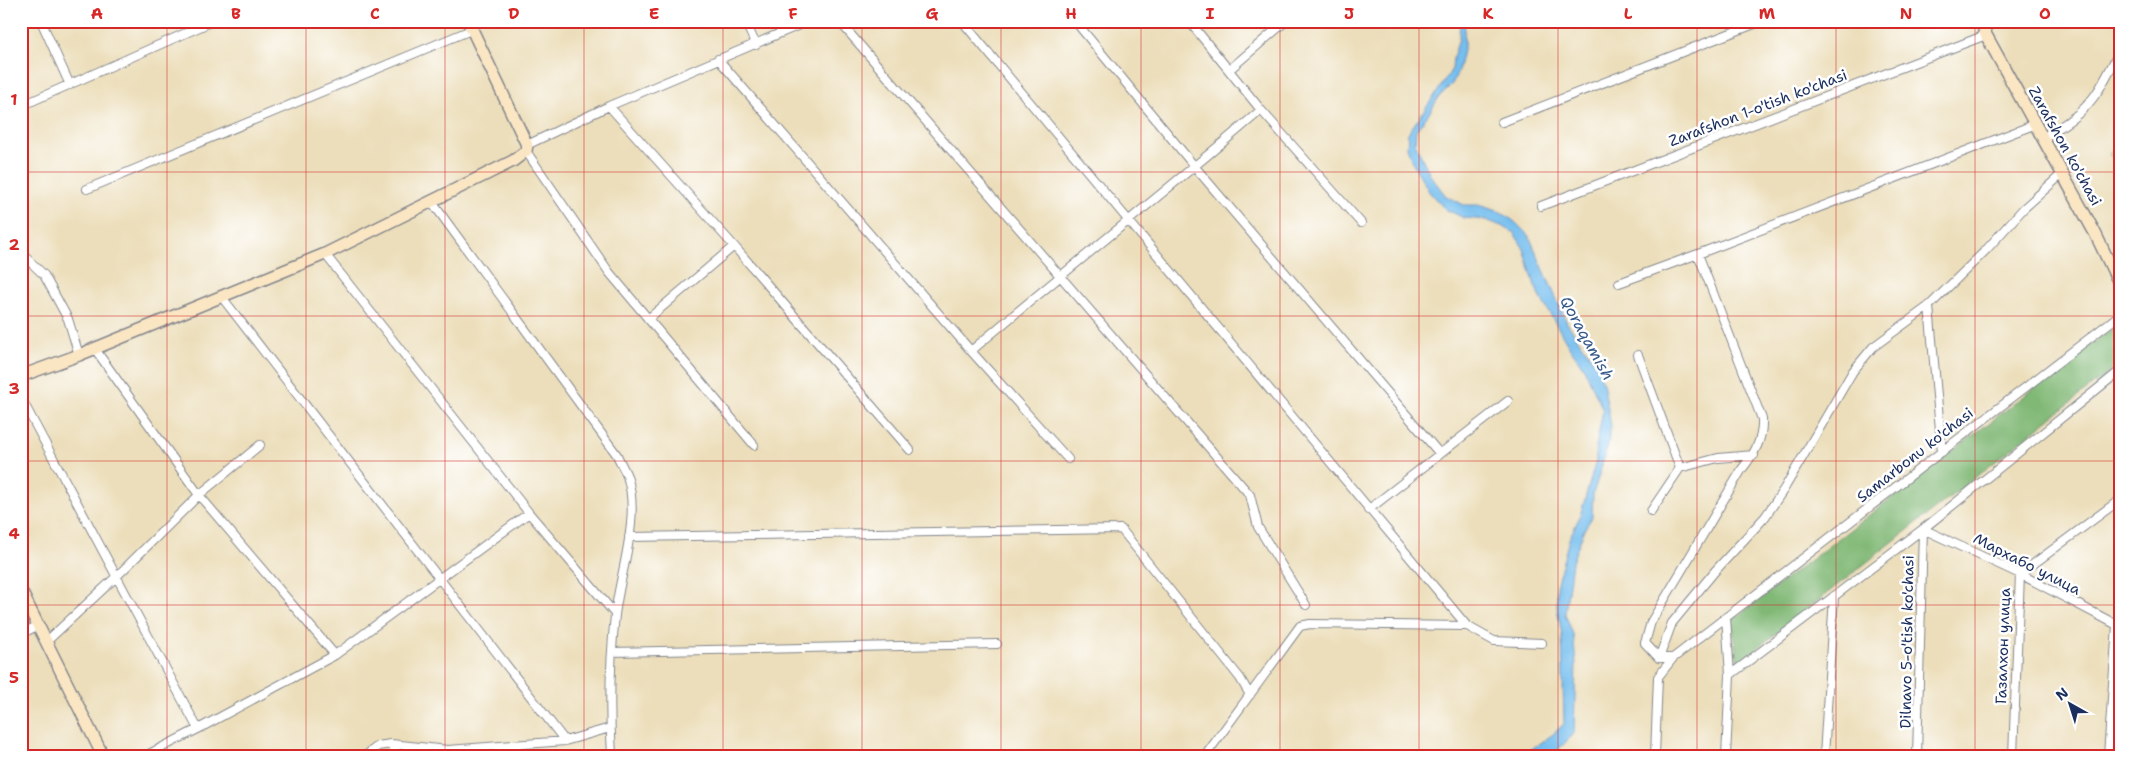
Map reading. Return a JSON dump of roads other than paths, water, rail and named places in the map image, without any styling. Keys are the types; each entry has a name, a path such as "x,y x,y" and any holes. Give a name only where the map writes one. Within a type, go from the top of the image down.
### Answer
{"street":[{"path":"41,21 70,85"},
{"path":"21,106 214,21"},
{"path":"745,21 756,45"},
{"path":"21,376 79,356 325,254 513,161 526,148 609,106 809,21"},
{"path":"839,21 1250,495 1258,527 1306,605"},
{"path":"962,21 1466,626 1494,641 1542,643"},
{"path":"1075,21 1195,167 1440,454"},
{"path":"1189,21 1261,110 1361,223"},
{"path":"1229,70 1286,21"},
{"path":"1502,122 1762,21"},
{"name":"Zarafshon ko'chasi","path":"1980,21 2121,287"},
{"path":"87,189 470,26 526,148 609,272 754,445"},
{"name":"Zarafshon 1-o'tish ko'chasi","path":"1541,206 1986,35"},
{"path":"2043,138 2079,113 2088,103 2101,88 2121,48"},
{"path":"718,59 971,351 1068,459"},
{"path":"609,106 734,246 910,450"},
{"path":"971,351 1059,276 1195,167 1261,110"},
{"path":"1619,283 2036,124"},
{"path":"1659,658 1672,623 1715,571 1765,517 1784,489 1853,372 1873,347 1929,306 1986,250 2023,209 2062,174"},
{"path":"432,202 617,455 627,477 631,504 629,537 615,614 612,652 610,728 612,756"},
{"path":"648,319 734,246"},
{"path":"21,253 44,275 48,282 68,319 79,356"},
{"path":"325,254 529,513 615,614"},
{"path":"1673,658 1659,658 1645,643 1651,622 1742,469 1754,454 1763,433 1762,419 1698,254"},
{"path":"221,296 565,741"},
{"path":"1929,306 1942,452"},
{"name":"Samarbonu ko'chasi","path":"1655,756 1658,677 1673,658 2121,314"},
{"path":"95,349 199,495 335,656"},
{"path":"1638,355 1680,468"},
{"path":"1730,675 1923,529 2121,370"},
{"path":"21,398 198,729"},
{"path":"1368,510 1508,401"},
{"path":"47,641 199,495 260,445"},
{"path":"1652,511 1680,468 1718,458 1754,454"},
{"name":"Газалхон улица","path":"2013,756 2020,574 2121,499"},
{"path":"144,756 335,656 529,513"},
{"path":"629,537 1122,529 1240,678 1250,695"},
{"name":"Мархабо улица","path":"1923,529 2020,574 2119,626 2108,756"},
{"name":"Dilnavo 5-o'tish ko'chasi","path":"1917,756 1923,529"},
{"path":"21,591 103,756"},
{"path":"1824,756 1834,596"},
{"path":"1726,617 1730,675 1726,756"},
{"path":"1205,756 1300,626 1310,624 1466,626"},
{"path":"21,634 39,625"},
{"path":"612,652 997,644"},
{"path":"365,756 378,746 390,744 448,750 565,741 610,728"},
{"path":"2110,732 2121,732"},
{"path":"390,744 399,756"}],"water":[{"path":"1460,21 1465,21 1464,46 1458,72 1452,84 1439,97 1416,130 1415,143 1430,175 1446,196 1464,205 1478,205 1501,212 1515,222 1529,236 1567,323 1598,367 1604,387 1611,426 1607,449 1593,494 1592,517 1584,530 1572,562 1565,614 1573,634 1576,663 1574,732 1553,754 1548,756 1521,756 1552,735 1564,724 1562,635 1557,608 1557,583 1569,539 1580,516 1596,461 1596,447 1603,410 1584,368 1543,302 1535,286 1524,249 1514,233 1486,220 1464,218 1445,209 1430,193 1412,162 1407,147 1408,133 1452,69 1453,57 1459,39"}],"water label":[{"name":"Qoraqamish","path":"1587,338"}]}
